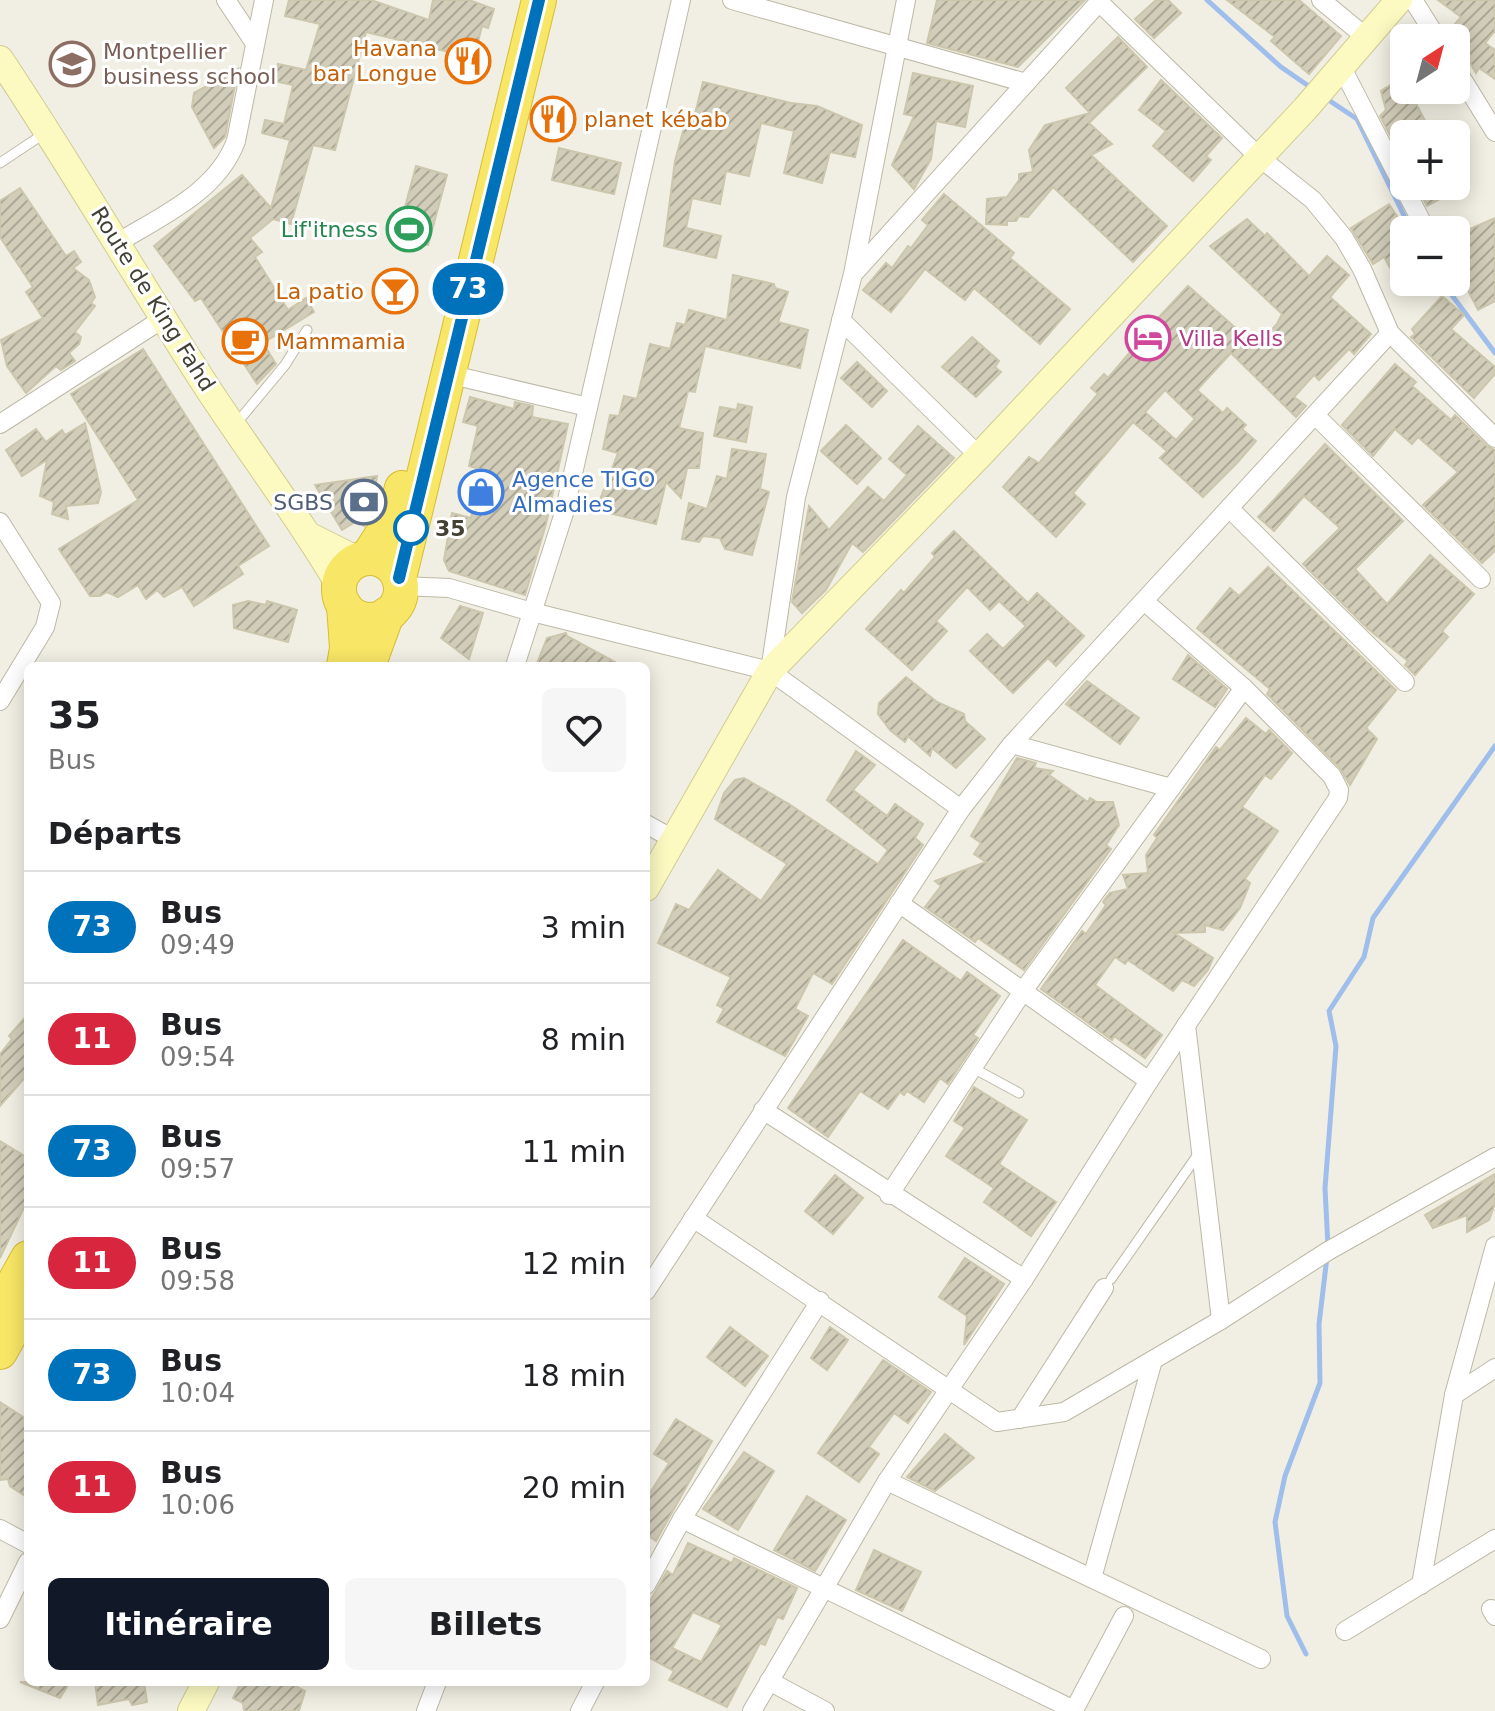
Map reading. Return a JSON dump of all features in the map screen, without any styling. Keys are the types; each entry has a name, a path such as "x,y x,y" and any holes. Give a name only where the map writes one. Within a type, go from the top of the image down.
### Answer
{"highway":[{"path":"345,662 352,577 384,535 400,497 515,0"},
{"path":"370,662 396,593 539,0"},
{"path":"352,577 387,562 396,593"},
{"path":"352,577 353,615 367,619 396,593"},
{"path":"0,1308 24,1265"},
{"path":"0,1352 24,1309"}],"street":[{"path":"226,0 254,42"},
{"path":"119,242 209,186 229,160 236,141 264,0"},
{"path":"516,662 564,513 681,0"},
{"path":"732,0 1026,83"},
{"path":"770,671 796,497 853,274 906,0"},
{"path":"1321,0 1367,38"},
{"path":"650,881 770,671 979,456 1305,109 1399,0"},
{"path":"1413,0 1428,24"},
{"path":"853,274 1101,2 1259,157 1313,200 1344,238 1362,269 1390,333 1495,438"},
{"name":"Route de King Fahd","path":"0,59 119,242 233,427 310,536 352,577"},
{"path":"1339,72 1418,216"},
{"path":"1470,92 1495,132"},
{"path":"0,424 164,318"},
{"path":"841,320 979,456"},
{"path":"650,1285 961,809 1012,744 1390,333"},
{"path":"448,374 588,407"},
{"path":"1316,416 1481,579"},
{"path":"1229,508 1405,682"},
{"path":"0,522 51,603 45,627 0,701"},
{"path":"396,593 449,588 532,612 770,671 961,809"},
{"path":"752,1711 887,1481 1024,1279 1149,1081 1338,798 1339,790 1332,776 1244,688 1144,601"},
{"path":"889,1195 1023,991 1244,688"},
{"path":"1012,744 1171,788"},
{"path":"650,826 673,839"},
{"path":"899,903 1149,1081"},
{"path":"1186,1025 1221,1320"},
{"path":"763,1110 889,1195 1024,1279"},
{"path":"693,1218 997,1422 1064,1412 1221,1320 1328,1251 1495,1157"},
{"path":"1421,1585 1454,1395 1495,1246"},
{"path":"1020,1419 1108,1284"},
{"path":"650,1578 682,1519 820,1301"},
{"path":"1092,1578 1153,1360"},
{"path":"1454,1395 1495,1368"},
{"path":"887,1481 1261,1659"},
{"path":"682,1519 1074,1710 1124,1616"},
{"path":"0,1529 24,1542"},
{"path":"1345,1631 1495,1539"},
{"path":"0,1619 24,1570"},
{"path":"769,1681 825,1711"},
{"path":"191,1711 204,1686"},
{"path":"426,1711 435,1686"},
{"path":"580,1711 593,1686"},
{"path":"1032,1711 1041,1694"}],"lane":[{"path":"0,163 48,131"},
{"path":"233,427 285,365 307,330"},
{"path":"973,1068 1019,1093"},
{"path":"1108,1284 1201,1151"}],"building":[{"path":"289,0 371,0 429,20 433,0 469,0 494,9 488,28 482,26 474,58 366,32 335,150 313,145 291,224 273,219 250,238 262,252 255,257 288,310 306,298 314,312 263,343 276,364 257,384 201,298 195,301 154,246 242,175 271,208 290,140 262,133 265,120 284,124 293,85 274,81 278,64 306,70 320,24 285,16"},
{"path":"937,0 1085,0 1018,67 927,43"},
{"path":"1156,0 1168,0 1181,13 1154,38 1135,19"},
{"path":"1227,0 1299,0 1341,36 1309,74 1271,41 1275,37"},
{"path":"1438,0 1495,0 1495,31 1485,43 1495,50 1495,79 1479,68 1476,73 1470,63 1470,24 1455,24 1461,17"},
{"path":"1118,37 1147,67 1089,123 1112,144 1091,155 1167,226 1133,262 1053,187 1028,217 1019,216 1016,221 1007,221 1007,225 986,224 987,199 1007,197 1019,180 1019,174 1033,172 1029,150 1045,125 1090,113 1066,88"},
{"path":"238,69 225,137 214,148 192,107 194,93"},
{"path":"913,73 973,86 965,127 936,121 931,159 914,189 892,165 914,116 904,114"},
{"path":"1161,80 1222,138 1206,156 1211,160 1193,181 1153,146 1166,131 1139,110"},
{"path":"703,82 791,103 817,106 862,125 855,157 830,152 822,183 784,173 794,131 761,123 749,176 726,171 720,204 692,198 686,228 721,236 716,258 664,246 675,161 687,117 694,118"},
{"path":"1390,85 1390,104 1416,104 1425,120 1390,120 1390,135 1380,116 1386,110 1381,91"},
{"path":"559,148 621,163 614,194 552,180"},
{"path":"416,166 447,175 428,245 397,237"},
{"path":"20,188 66,256 74,251 81,262 73,268 89,280 95,297 91,303 95,306 75,332 81,337 79,344 69,353 75,361 61,370 56,366 26,393 7,366 1,340 43,318 26,292 33,287 0,237 0,201"},
{"path":"944,194 1014,253 1010,258 1070,309 1040,344 974,288 965,300 925,269 891,312 863,290 886,263 892,268 908,246 911,248 928,225 922,220"},
{"path":"1424,200 1438,200 1427,206"},
{"path":"1389,204 1397,216 1390,216 1390,268 1384,257 1373,264 1351,228"},
{"path":"1495,218 1495,301 1478,310 1470,294 1470,229"},
{"path":"1247,219 1265,236 1267,233 1309,276 1327,256 1349,275 1330,297 1371,334 1354,354 1349,349 1319,380 1314,375 1294,397 1306,406 1296,417 1231,353 1197,390 1223,413 1227,408 1246,425 1242,429 1256,441 1237,463 1203,497 1160,458 1167,451 1133,422 1073,493 1085,504 1056,537 1003,487 1029,457 1039,463 1098,394 1091,388 1104,374 1108,378 1131,351 1129,349 1188,286 1256,346 1277,324 1282,314 1210,246","holes":["1165,390 1195,419 1176,440 1145,412"]},
{"path":"733,275 774,284 775,288 788,292 778,322 808,330 800,368 705,346 695,392 688,391 679,428 703,433 699,468 687,468 681,498 666,482 656,524 596,510 618,453 603,449 610,415 619,416 624,396 637,399 650,344 670,349 677,323 685,325 689,310 727,320"},
{"path":"1442,296 1464,315 1451,329 1495,367 1495,374 1474,398 1411,337 1415,334 1412,329"},
{"path":"972,337 999,361 995,367 1001,372 976,397 942,367"},
{"path":"143,349 269,546 238,566 243,574 194,606 182,587 164,597 157,590 146,599 138,585 118,597 107,592 90,596 59,549 138,500 71,394"},
{"path":"857,362 887,391 872,407 841,378"},
{"path":"1395,364 1416,382 1412,386 1451,420 1455,415 1495,450 1495,551 1482,563 1423,505 1458,472 1418,437 1412,444 1395,429 1373,456 1342,425"},
{"path":"470,397 514,409 515,402 533,406 532,417 568,424 546,524 525,595 449,571 444,560 452,513 471,518 480,469 469,466 478,426 463,422"},
{"path":"738,404 752,407 746,442 714,436 720,407 737,410"},
{"path":"85,423 101,492 98,503 66,506 68,519 52,514 54,502 40,496 47,460 22,476 6,450 36,429 46,442 62,430 65,435"},
{"path":"846,425 881,458 857,484 821,451"},
{"path":"918,426 954,458 863,552 852,543 826,590 802,613 792,602 809,506 829,530 868,487 884,501 907,475 889,459"},
{"path":"1325,444 1403,521 1355,569 1387,604 1430,555 1474,594 1442,631 1448,637 1415,675 1405,665 1408,661 1367,628 1303,564 1340,528 1304,496 1274,531 1258,517"},
{"path":"732,449 766,454 760,489 769,492 752,555 725,549 720,538 703,536 699,542 682,539 689,503 707,509 717,476 727,479"},
{"path":"377,476 371,515 364,526 357,521 342,530 315,485"},
{"path":"954,531 1028,603 1037,593 1084,636 1056,666 1048,658 1013,693 970,651 987,634 1003,649 1026,626 999,601 990,610 967,587 936,621 947,631 912,670 866,629 901,590 904,593 935,557 932,553"},
{"path":"1268,567 1396,690 1366,728 1377,739 1350,785 1340,768 1267,694 1270,689 1197,628 1230,588 1239,596"},
{"path":"248,601 266,605 267,601 297,610 288,642 234,628 233,605"},
{"path":"460,606 483,613 469,659 441,638"},
{"path":"566,633 615,662 538,662 547,638"},
{"path":"1188,655 1227,689 1215,707 1173,679"},
{"path":"906,677 937,702 964,714 965,721 985,739 956,768 932,748 930,756 908,736 905,742 890,730 878,714 879,703"},
{"path":"1087,681 1139,718 1120,744 1066,704"},
{"path":"1246,718 1266,734 1269,730 1292,753 1271,779 1265,775 1242,807 1278,831 1245,879 1250,883 1240,908 1223,930 1205,925 1205,932 1174,933 1213,958 1208,970 1194,986 1182,980 1173,991 1128,960 1125,964 1115,957 1095,985 1162,1035 1145,1058 1114,1036 1112,1040 1041,989 1082,931 1086,934 1106,905 1103,902 1110,893 1128,889 1123,875 1148,873 1146,855 1157,838 1154,835 1216,747 1220,750"},
{"path":"856,751 875,765 853,790 887,816 895,804 923,824 915,838 923,845 832,984 813,973 795,1009 808,1016 785,1056 717,1022 724,1009 717,1005 731,977 658,943 676,904 689,910 718,870 761,901 787,864 715,819 724,793 735,780 744,778 789,804 878,864 888,850 827,800"},
{"path":"1017,758 1036,763 1034,768 1053,771 1049,775 1088,802 1090,798 1097,802 1113,802 1119,825 1106,845 1111,849 1024,970 978,938 975,942 925,907 941,886 935,881 986,862 974,854 981,843 971,836"},
{"path":"903,940 961,981 967,972 1000,996 973,1035 978,1038 948,1084 940,1078 924,1102 907,1091 904,1095 900,1092 888,1109 860,1091 828,1137 788,1108"},
{"path":"24,1019 24,1079 0,1106 0,1054 12,1039 9,1036"},
{"path":"974,1087 1027,1120 999,1164 1056,1202 1031,1236 984,1202 994,1188 946,1156 965,1128 954,1121"},
{"path":"0,1141 24,1156 24,1207 0,1258"},
{"path":"1495,1174 1495,1204 1489,1220 1467,1232 1467,1215 1433,1228 1425,1215"},
{"path":"835,1175 863,1198 833,1234 805,1211"},
{"path":"965,1258 1004,1284 964,1345 967,1316 939,1297"},
{"path":"730,1327 768,1356 745,1386 707,1357"},
{"path":"830,1327 848,1340 827,1370 811,1358"},
{"path":"883,1360 931,1392 908,1423 894,1413 869,1447 879,1454 859,1482 818,1453"},
{"path":"0,1402 24,1417 24,1495 10,1486 8,1479 0,1480"},
{"path":"676,1419 712,1441 656,1541 650,1537 650,1493 669,1463 654,1454"},
{"path":"945,1434 974,1458 935,1491 907,1477"},
{"path":"744,1452 774,1471 738,1530 703,1509"},
{"path":"807,1496 846,1520 815,1571 774,1550"},
{"path":"688,1543 732,1563 734,1558 797,1588 783,1619 777,1617 765,1645 760,1643 727,1707 669,1680 674,1671 650,1658 650,1601 667,1571 673,1575","holes":["693,1612 722,1625 701,1662 672,1648"]},
{"path":"874,1550 921,1572 902,1611 856,1590"},
{"path":"30,1686 68,1686 60,1698"},
{"path":"96,1686 145,1686 147,1702 132,1705 129,1699 98,1705"},
{"path":"239,1686 296,1686 305,1691 299,1711 244,1711 243,1703 233,1698"}],"waterway":[{"path":"1207,0 1281,67 1313,89"},
{"path":"1324,97 1357,119 1404,216"},
{"path":"1452,296 1495,353"},
{"path":"1328,1247 1325,1188 1336,1046 1329,1011 1364,957 1373,918 1495,746"},
{"path":"1306,1654 1287,1616 1275,1522 1285,1476 1320,1383 1319,1324 1327,1257"}],"bus line":[{"name":"73","path":"399,578 539,0"}],"place":[{"name":"Havana bar Longue","path":"468,61"},
{"name":"Montpellier business school","path":"72,64"},
{"name":"planet kébab","path":"553,119"},
{"name":"Lif'itness","path":"409,229"},
{"name":"La patio","path":"395,291"},
{"name":"Villa Kells","path":"1148,338"},
{"name":"Mammamia","path":"245,341"},
{"name":"Agence TIGO Almadies","path":"481,492"},
{"name":"SGBS","path":"364,502"},
{"name":"35","path":"411,528"}]}
